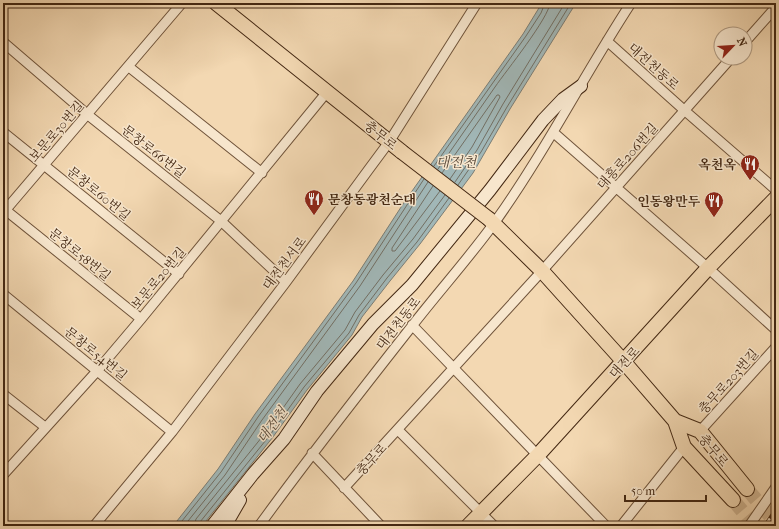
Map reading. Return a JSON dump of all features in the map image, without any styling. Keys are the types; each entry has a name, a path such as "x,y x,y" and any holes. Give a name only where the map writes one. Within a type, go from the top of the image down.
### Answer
{"main road":[{"name":"충무로","path":"216,3 389,142 492,221 542,271 675,421 684,447 733,500"},
{"path":"212,526 253,474 284,439 317,391 351,349 412,285 490,190 543,120 563,98 581,86"},
{"name":"대전로","path":"468,526 538,455 708,268 776,198"},
{"name":"충무로","path":"675,421 700,431 747,489"},
{"path":"225,526 241,499 253,474"}],"street":[{"name":"보문로30번길","path":"4,211 88,115 182,3"},
{"name":"대전천서로","path":"94,526 172,432 286,282 389,142 477,3"},
{"name":"대전천동로","path":"258,526 492,221 554,133 607,40 631,3"},
{"path":"753,33 776,7"},
{"name":"대전천동로","path":"607,40 684,110"},
{"name":"문창로66번길","path":"3,42 88,115 221,221 286,282"},
{"name":"대흥로206번길","path":"542,271 724,66"},
{"path":"129,67 262,173"},
{"name":"보문로20번길","path":"3,476 45,427 97,371 179,274 327,92"},
{"path":"684,110 776,190"},
{"name":"문창로60번길","path":"3,132 179,274"},
{"path":"554,133 708,268 776,330"},
{"name":"문창로58번길","path":"4,211 141,319"},
{"name":"충무로","path":"344,488 542,271"},
{"name":"문창로54번길","path":"3,294 172,432"},
{"path":"412,325 606,526"},
{"name":"충무로203번길","path":"700,431 776,348"},
{"path":"3,394 45,427"},
{"path":"398,430 494,526"},
{"name":"충무로","path":"621,526 684,447"},
{"path":"312,454 381,526"},
{"path":"749,526 776,487"}],"water":[{"name":"대전천","path":"542,3 576,3 510,109 473,173 420,244 362,317 352,335 307,390 273,437 202,526 173,526 218,469 255,414 353,281 405,201 523,34"}],"tunnel":[{"path":"747,489 776,523"},
{"path":"733,500 755,526"}],"railway":[{"path":"765,526 776,510"}],"place":[{"name":"옥천옥","path":"750,181"},
{"name":"문창동광천순대","path":"314,216"},
{"name":"인동왕만두","path":"714,218"}]}
